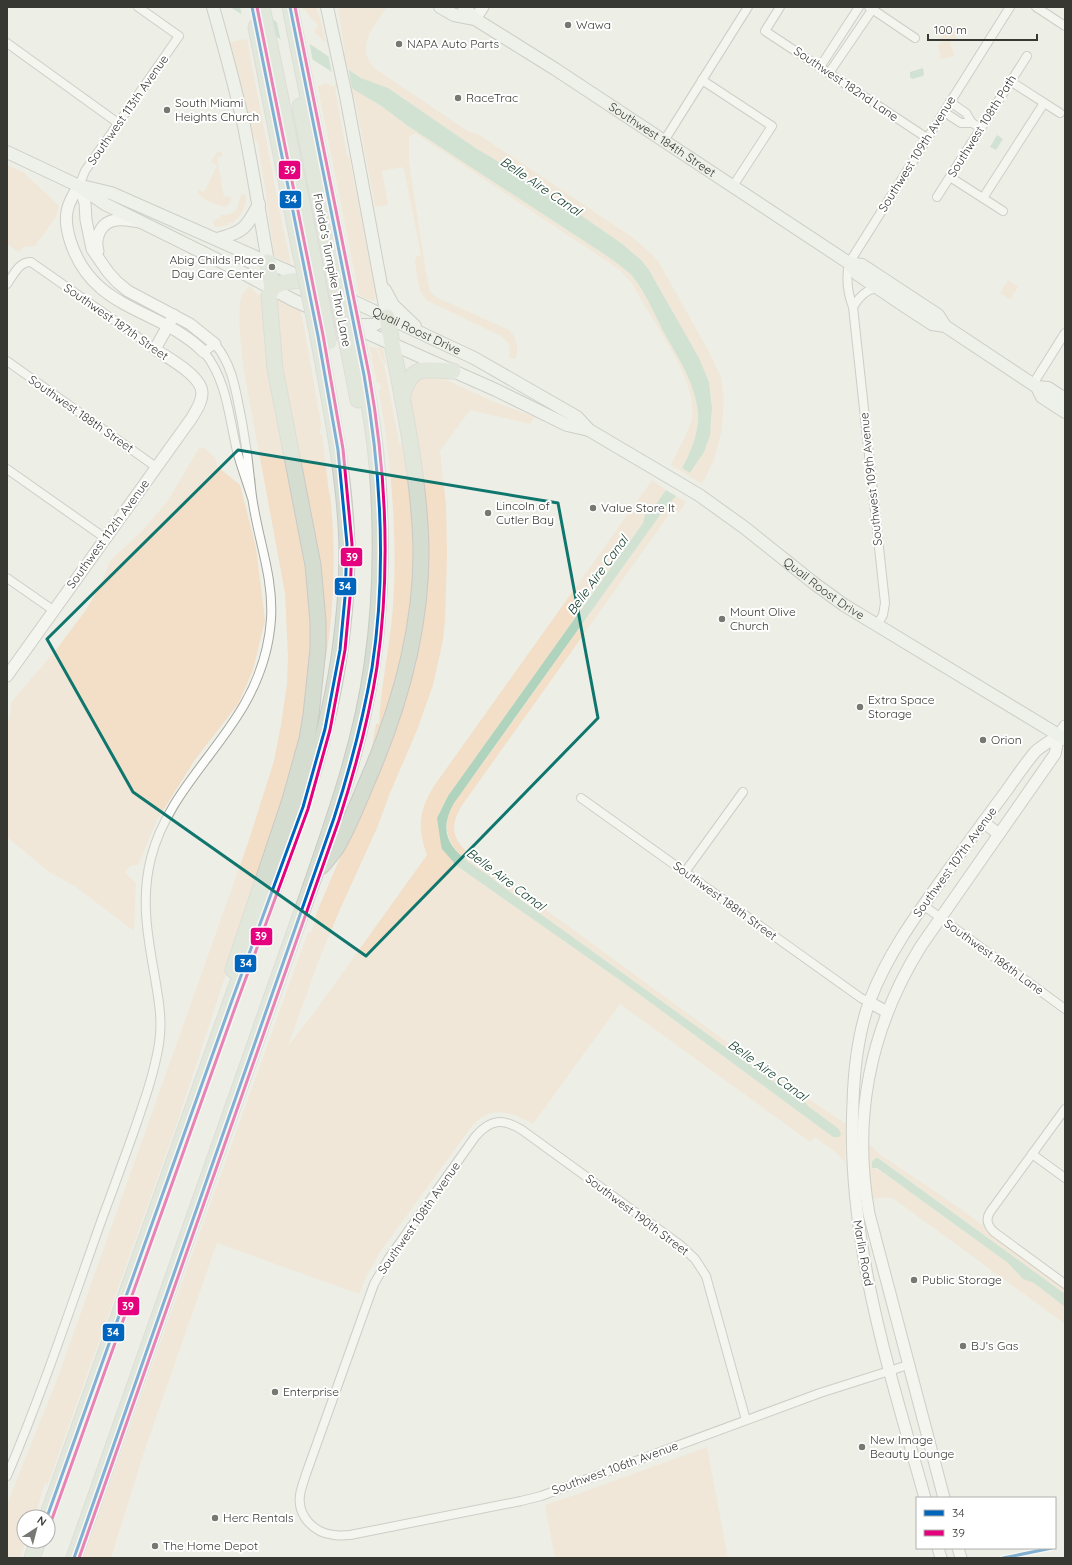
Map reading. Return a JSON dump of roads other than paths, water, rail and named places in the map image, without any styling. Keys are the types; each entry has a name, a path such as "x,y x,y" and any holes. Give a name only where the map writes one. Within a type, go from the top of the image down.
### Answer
{"highway":[{"path":"50,1509 231,1003 303,807 325,729 340,650 345,597 346,544 338,450 323,339 266,54 252,7"},
{"path":"262,7 266,54"},
{"path":"74,1558 316,874 348,773 368,690 378,612 380,533 376,454 297,69 280,7"},
{"path":"290,7 297,69"},
{"path":"231,1003 233,967 290,800 307,739 317,665 318,621 313,565 275,369 269,296 272,288 268,262"},
{"path":"272,288 285,281 310,281"},
{"path":"316,874 337,848 382,747 397,704 412,648 420,581 420,532 417,492 402,397 387,317"},
{"path":"402,397 409,380 419,370 427,369 453,371"}],"main road":[{"path":"213,7 238,99 259,204 268,262"},
{"path":"327,7 346,96 387,317 374,325 346,325"},
{"name":"Southwest 184th Street","path":"440,7 454,15 475,19"},
{"name":"Southwest 184th Street","path":"464,7 475,19 664,140 849,263 857,274 932,324 945,326"},
{"name":"Quail Roost Drive","path":"7,152 79,186 105,204 293,300 346,325 453,371 568,425 589,430"},
{"name":"Quail Roost Drive","path":"79,186 111,193 202,232 428,336 485,364 577,417 589,430 699,495 745,528 815,584 876,625 1063,734"},
{"path":"217,239 232,235 243,229 259,204"},
{"path":"172,237 194,239 202,232"},
{"name":"Southwest 184th Street","path":"849,263 862,265 938,315 945,326 1035,386 1042,397 1065,412"},
{"path":"381,282 396,309 428,336"},
{"name":"Southwest 184th Street","path":"1035,386 1048,388 1065,399"}],"street":[{"name":"Southwest 113th Avenue","path":"79,186 85,171 179,36 138,7"},
{"path":"475,19 482,7"},
{"path":"664,140 748,7"},
{"name":"Southwest 182nd Lane","path":"780,7 765,31 927,138"},
{"path":"820,67 859,7"},
{"name":"Southwest 109th Avenue","path":"876,625 883,615 885,607 853,307 849,297 846,276 849,263 1009,7"},
{"path":"1036,7 1065,26"},
{"path":"829,73 872,8 915,38"},
{"path":"7,44 118,123"},
{"name":"Southwest 108th Path","path":"937,197 1027,56"},
{"path":"702,80 772,126 733,186"},
{"path":"1010,82 1060,113"},
{"path":"950,102 966,113 972,123"},
{"path":"983,198 1044,103"},
{"path":"944,112 961,123 972,123 981,128"},
{"path":"950,177 1004,211"},
{"path":"79,186 85,203 88,235 92,249 117,282 128,291 195,327 215,344 228,363 234,380 248,450 252,498"},
{"path":"7,1476 41,1390 141,1110 156,1060 161,1033 160,1011 147,929 145,902 146,881 153,850 164,822 177,798 235,719 246,701 256,681 266,650 270,621 270,590 252,498 238,453 222,384 215,367 204,352 186,337 107,294 96,284 78,261 72,247 66,222 67,208 79,186"},
{"path":"101,261 96,246 97,238 103,227 112,221 117,220 142,222"},
{"name":"Southwest 187th Street","path":"7,284 19,267 26,262 35,264 192,375 202,388"},
{"path":"853,307 865,293 872,289 878,288"},
{"path":"155,349 174,315"},
{"path":"1035,386 1065,333"},
{"path":"204,352 215,344"},
{"name":"Southwest 188th Street","path":"7,362 156,467"},
{"path":"222,384 234,380"},
{"name":"Southwest 112th Avenue","path":"7,676 198,408 202,398 202,388"},
{"path":"7,469 105,538"},
{"path":"7,578 53,610"},
{"name":"Southwest 107th Avenue","path":"869,1002 901,937 983,822 1036,751 1063,734"},
{"name":"Southwest 107th Avenue","path":"887,1012 909,966 940,918 1055,754 1063,734"},
{"path":"685,872 743,792"},
{"name":"Southwest 188th Street","path":"581,798 861,998 869,1002"},
{"path":"983,822 1000,834"},
{"name":"Southwest 186th Lane","path":"923,905 1065,1009"},
{"path":"869,1002 887,1012"},
{"name":"Marlin Road","path":"869,1002 861,1030 855,1070 851,1130 852,1175 869,1290 888,1371 925,1497"},
{"name":"Marlin Road","path":"887,1012 869,1074 863,1117 862,1161 868,1214 944,1497"},
{"path":"1065,1109 990,1212 987,1221 994,1232 1065,1284"},
{"name":"Southwest 190th Street","path":"497,1122 510,1124 522,1130 679,1244 695,1259 708,1282 746,1420"},
{"name":"Southwest 108th Avenue","path":"316,1528 308,1522 301,1510 301,1489 371,1292 389,1258 475,1137 484,1127 497,1122"},
{"path":"1032,1154 1065,1178"},
{"name":"Southwest 106th Avenue","path":"316,1528 322,1532 335,1536 350,1535 541,1496 820,1393 908,1365"},
{"path":"7,1463 22,1440"},
{"path":"919,1476 937,1471"}],"place":[{"name":"Wawa","path":"568,25"},
{"name":"NAPA Auto Parts","path":"399,44"},
{"name":"RaceTrac","path":"458,98"},
{"name":"South Miami Heights Church","path":"167,110"},
{"name":"Abig Childs Place Day Care Center","path":"272,267"},
{"name":"Value Store It","path":"593,508"},
{"name":"Lincoln of Cutler Bay","path":"488,513"},
{"name":"Mount Olive Church","path":"722,619"},
{"name":"Extra Space Storage","path":"860,707"},
{"name":"Orion","path":"983,740"},
{"name":"Public Storage","path":"914,1280"},
{"name":"BJ’s Gas","path":"963,1346"},
{"name":"Enterprise","path":"275,1392"},
{"name":"New Image Beauty Lounge","path":"862,1447"},
{"name":"Herc Rentals","path":"215,1518"},
{"name":"The Home Depot","path":"155,1546"}],"water label":[{"name":"Belle Aire Canal","path":"541,186"},
{"name":"Belle Aire Canal","path":"597,575"},
{"name":"Belle Aire Canal","path":"506,879"},
{"name":"Belle Aire Canal","path":"768,1070"}]}
